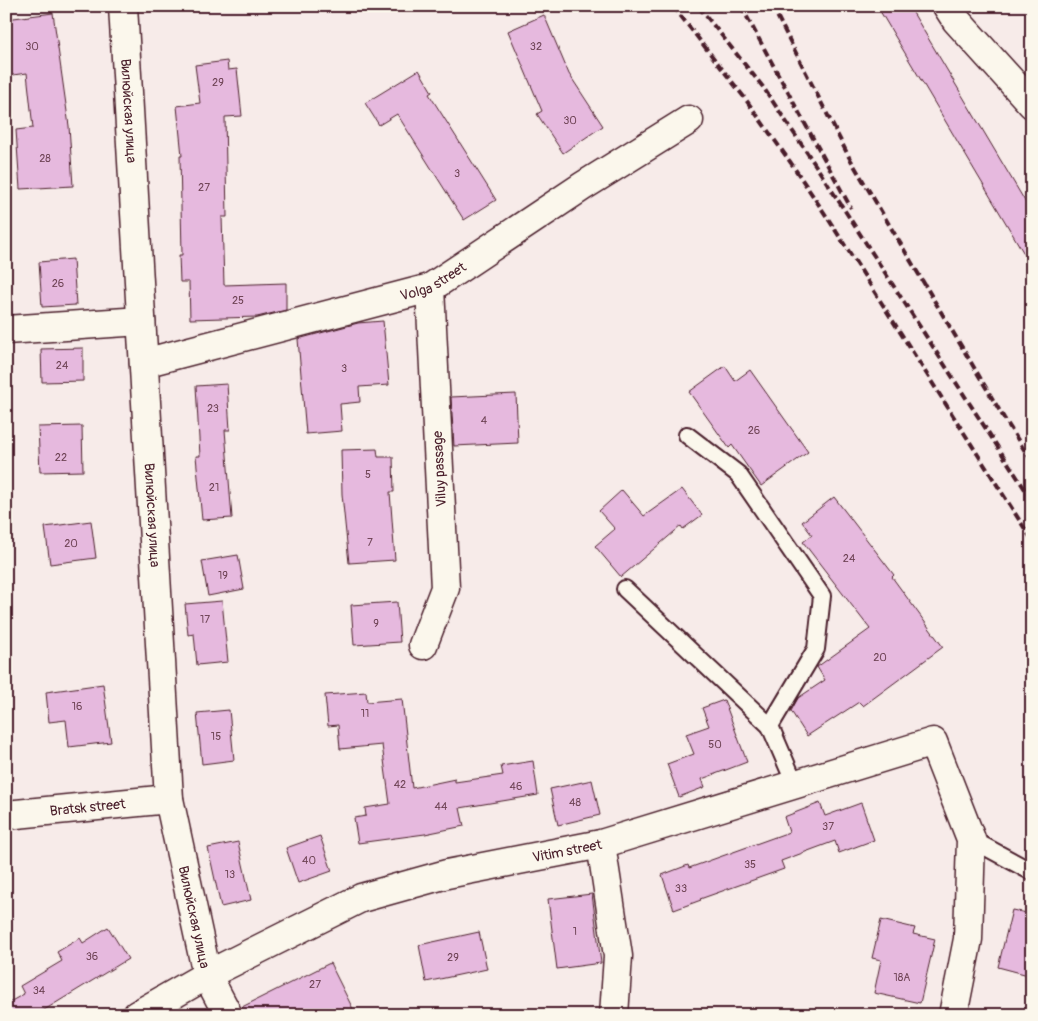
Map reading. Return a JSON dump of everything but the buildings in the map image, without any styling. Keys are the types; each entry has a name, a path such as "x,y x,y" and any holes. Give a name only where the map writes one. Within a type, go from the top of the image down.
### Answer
{"street":[{"name":"Вилюйская улица","path":"123,6 169,798 207,975 228,1015"},
{"path":"947,6 956,20 1032,104"},
{"name":"Volga street","path":"144,363 430,288 583,186 688,120"},
{"name":"Viluy passage","path":"422,645 445,588 430,288"},
{"path":"6,330 141,321"},
{"name":"Vitim street","path":"137,1015 207,975 361,898 447,874 601,844 933,742 971,839"},
{"name":"Bratsk street","path":"6,815 169,798"},
{"path":"953,1015 968,938 971,839"},
{"path":"601,844 618,956 614,1015"}],"lane":[{"path":"687,435 738,474 822,596 816,649 770,726"},
{"path":"625,590 770,726 795,784"},
{"path":"971,839 1032,872"}],"railway":[{"path":"673,6 744,97 791,163 1032,540"},
{"path":"698,6 763,87 1032,500"},
{"path":"741,6 851,208"},
{"path":"772,6 849,157 1032,462"}]}
